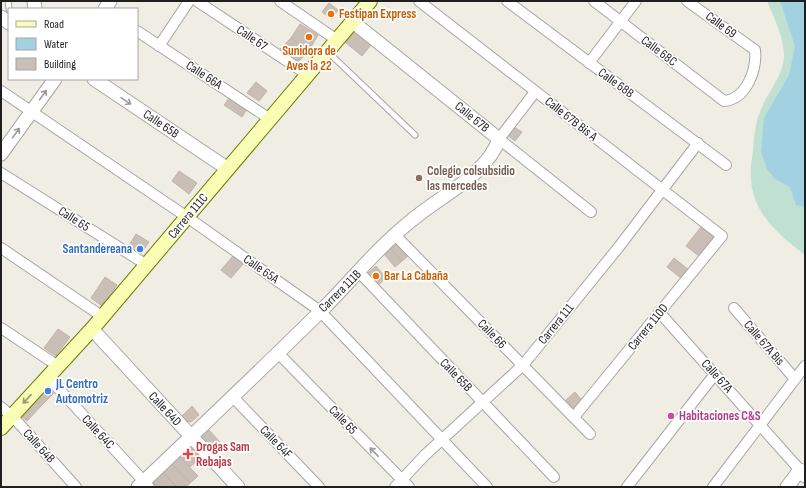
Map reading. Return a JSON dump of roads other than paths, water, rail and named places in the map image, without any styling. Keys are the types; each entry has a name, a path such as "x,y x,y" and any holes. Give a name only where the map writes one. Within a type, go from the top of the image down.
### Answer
{"main road":[{"name":"Carrera 111C","path":"1,428 6,412 48,377 92,329 370,1"}],"street":[{"path":"159,46 190,1"},
{"name":"Calle 67","path":"197,1 308,75"},
{"path":"280,1 337,40"},
{"name":"Calle 67B Bis A","path":"420,1 722,236"},
{"name":"Calle 68B","path":"507,1 726,165"},
{"name":"Calle 68C","path":"594,1 724,101"},
{"path":"589,63 636,1"},
{"name":"Calle 69","path":"687,1 755,50 754,67 749,82 737,96 731,100 724,101"},
{"name":"Calle 67B","path":"352,22 591,212"},
{"name":"Calle 66A","path":"138,32 270,119"},
{"path":"1,154 54,80"},
{"name":"Calle 65B","path":"95,80 228,169"},
{"name":"Calle 65A","path":"1,91 187,217 320,311 487,487"},
{"name":"Carrera 111B","path":"144,485 359,272 394,234 490,159 499,138 535,92"},
{"name":"Carrera 111","path":"402,485 442,439 523,365 663,190 698,143"},
{"name":"Calle 65","path":"1,173 146,265"},
{"name":"Calle 66","path":"394,234 590,434"},
{"name":"Carrera 110D","path":"574,417 722,236"},
{"path":"1,248 102,317"},
{"name":"Calle 65B","path":"359,272 554,477"},
{"name":"Calle 67A Bis","path":"734,308 795,379"},
{"name":"Calle 67A","path":"660,313 802,473"},
{"path":"1,328 58,366"},
{"name":"Calle 64D","path":"92,329 238,487"},
{"name":"Calle 65","path":"278,353 402,485"},
{"path":"713,487 805,366"},
{"path":"627,487 715,374"},
{"name":"Calle 64C","path":"48,377 144,485"},
{"name":"Calle 64F","path":"233,397 319,487"},
{"name":"Calle 64B","path":"6,412 76,487"},
{"path":"787,487 802,473"}],"lane":[{"path":"328,51 415,135"}],"water":[{"path":"780,1 805,1 805,207 796,205 790,187 775,179 767,169 761,152 764,118 789,75 795,46"}],"place":[{"name":"Festipan Express","path":"331,14"},
{"name":"Sunidora de Aves la 22","path":"309,37"},
{"name":"Colegio colsubsidio las mercedes","path":"419,178"},
{"name":"Santandereana","path":"140,249"},
{"name":"Bar La Cabaña","path":"376,276"},
{"name":"JL Centro Automotriz","path":"48,391"},
{"name":"Habitaciones C&S","path":"671,416"},
{"name":"Drogas Sam Rebajas","path":"188,454"}]}
